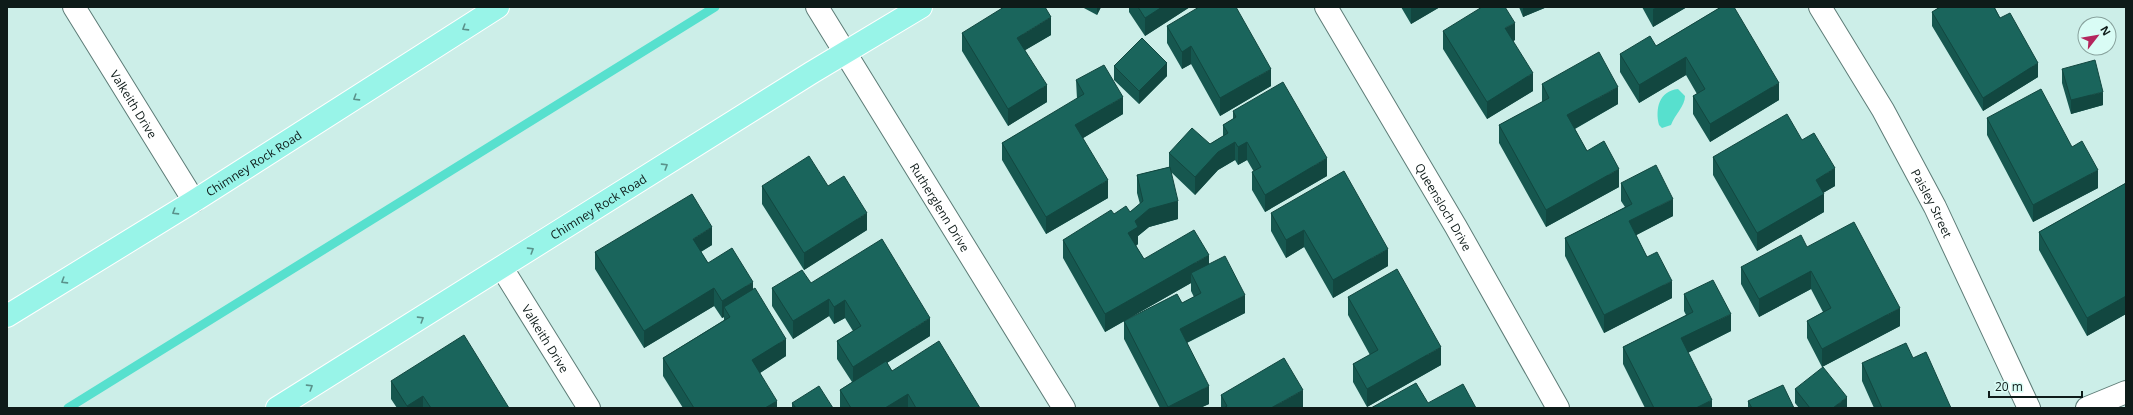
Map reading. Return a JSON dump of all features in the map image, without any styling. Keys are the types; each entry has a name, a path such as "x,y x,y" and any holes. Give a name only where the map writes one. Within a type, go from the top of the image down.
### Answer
{"main road":[{"name":"Chimney Rock Road","path":"7,316 194,201 498,7"},
{"name":"Chimney Rock Road","path":"277,408 811,74 921,7"}],"street":[{"name":"Valkeith Drive","path":"74,7 194,201"},
{"name":"Rutherglenn Drive","path":"817,7 1064,408"},
{"name":"Queensloch Drive","path":"1326,7 1456,227 1558,408"},
{"name":"Paisley Street","path":"1820,7 1883,110 1931,200 2029,408"},
{"name":"Valkeith Drive","path":"502,268 590,408"},
{"path":"2087,408 2126,392"}],"shaded area":[{"path":"1678,89 1685,96 1685,100 1671,125 1662,128 1659,125 1658,119 1658,107 1660,102 1666,93"}],"building":[{"path":"1004,7 1045,7 1051,17 1017,38 1047,85 1008,109 962,33"},
{"path":"1138,7 1162,7 1145,18"},
{"path":"1199,7 1236,7 1271,69 1220,98 1191,46 1182,52 1167,26"},
{"path":"1482,7 1505,7 1515,23 1505,28 1533,73 1487,102 1443,31"},
{"path":"1721,7 1734,7 1779,83 1710,124 1693,96 1705,89 1686,57 1639,85 1620,54 1650,36 1656,46"},
{"path":"1940,7 1994,7 2000,18 2010,13 2038,63 1983,98 1932,12"},
{"path":"1142,38 1167,63 1139,91 1114,66"},
{"path":"1599,52 1618,87 1567,115 1587,151 1604,141 1619,169 1546,210 1499,125 1549,98 1542,84"},
{"path":"2095,60 2103,92 2071,100 2062,69"},
{"path":"1104,65 1123,97 1075,125 1108,180 1046,217 1002,143 1084,94 1076,80"},
{"path":"1283,82 1327,158 1265,195 1252,172 1261,167 1247,142 1238,147 1235,142 1218,152 1195,177 1169,153 1192,128 1210,144 1228,133 1223,125 1236,117 1233,111"},
{"path":"2041,89 2072,147 2082,141 2098,170 2033,205 1987,118"},
{"path":"1787,114 1802,140 1814,133 1835,168 1816,180 1824,194 1757,233 1713,157"},
{"path":"809,156 828,186 844,176 867,213 804,253 762,186"},
{"path":"1656,165 1673,199 1629,221 1647,257 1657,252 1672,281 1604,315 1565,238 1632,204 1621,183"},
{"path":"1170,167 1178,201 1149,209 1135,221 1138,227 1128,233 1144,259 1194,230 1209,255 1105,314 1063,240 1111,210 1114,214 1126,206 1130,212 1143,201 1137,175"},
{"path":"1344,171 1388,249 1333,280 1304,230 1286,240 1271,213"},
{"path":"2126,183 2126,296 2087,318 2039,232"},
{"path":"692,194 712,227 693,239 708,263 732,248 753,282 722,301 714,288 644,331 595,252"},
{"path":"1854,222 1900,308 1822,349 1807,321 1831,308 1811,271 1759,299 1741,267 1801,235 1807,247"},
{"path":"882,239 930,318 853,367 837,341 861,326 845,300 834,307 829,299 793,321 772,288 802,270 811,283"},
{"path":"1225,256 1245,295 1180,329 1209,386 1168,407 1124,321 1177,294 1182,303 1201,293 1191,273"},
{"path":"1397,269 1441,347 1367,389 1353,364 1378,350 1348,297"},
{"path":"1713,280 1731,314 1681,338 1712,400 1696,408 1654,408 1623,347 1693,312 1684,294"},
{"path":"755,288 786,339 752,360 777,401 765,408 694,408 663,358 730,317 724,307"},
{"path":"464,335 509,408 431,408 423,396 407,406 391,381"},
{"path":"939,341 980,408 916,408 908,394 885,408 851,408 840,390 886,361 892,371"},
{"path":"1906,343 1913,358 1926,352 1951,408 1882,408 1862,363"},
{"path":"1284,358 1303,390 1271,408 1224,408 1227,406 1221,395"},
{"path":"1823,367 1847,397 1833,408 1810,408 1795,389"},
{"path":"1416,383 1428,403 1463,384 1476,408 1371,408"},
{"path":"1783,385 1794,408 1752,408 1748,401"},
{"path":"819,386 833,408 796,408 792,403"}],"waterway":[{"path":"68,408 715,7"}]}
